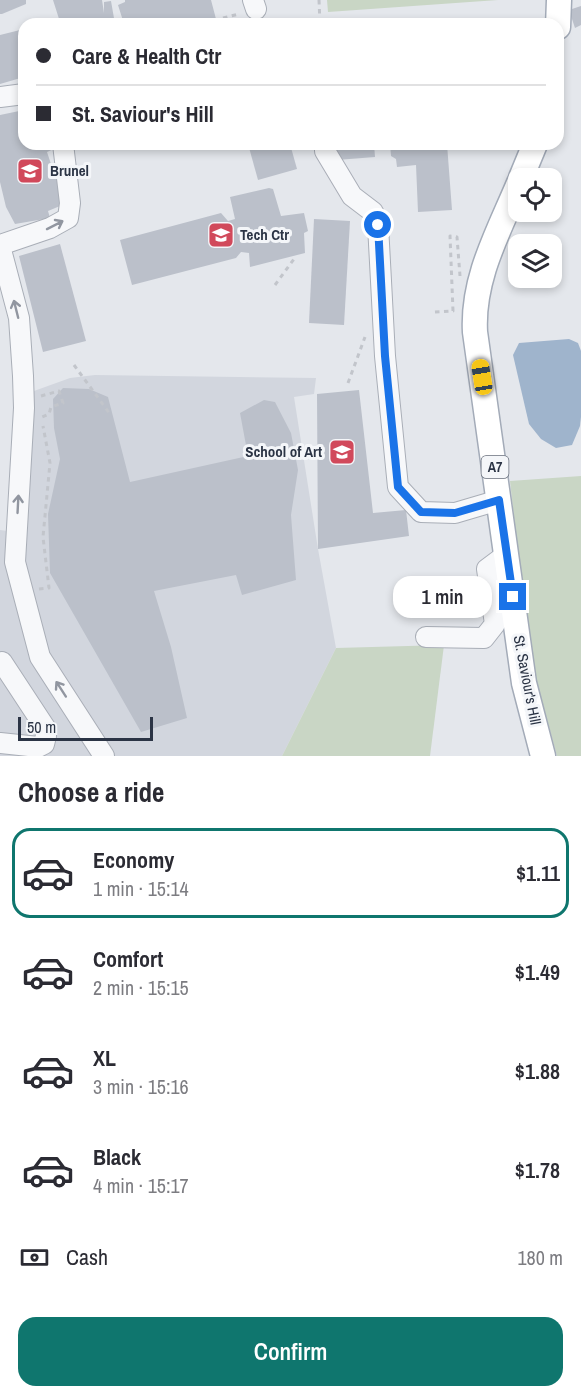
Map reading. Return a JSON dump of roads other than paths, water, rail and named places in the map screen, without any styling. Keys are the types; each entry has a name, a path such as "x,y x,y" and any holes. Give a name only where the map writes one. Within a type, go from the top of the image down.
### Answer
{"main road":[{"path":"558,18 559,0"},
{"path":"525,168 533,150"},
{"name":"St. Saviour's Hill","path":"508,210 480,277 474,309 475,332 524,683 543,756"}],"lane":[{"path":"0,97 18,95"},
{"path":"64,150 70,203 68,218 50,228 0,245 19,318 23,376 24,408 15,562 40,657 104,756"},
{"path":"325,150 352,196 374,212 378,225 385,356 398,487 421,512 455,513 499,500"},
{"path":"426,637 484,638 495,624 487,569 507,554"},
{"path":"0,742 38,747 44,744 46,736 46,729 1,662"}],"water":[{"path":"569,339 578,343 581,351 580,426 572,445 556,448 541,439 529,424 513,355 519,343"}],"place":[{"name":"Brunel","path":"30,171"},
{"name":"Tech Ctr","path":"221,235"},
{"name":"School of Art","path":"342,452"}]}
